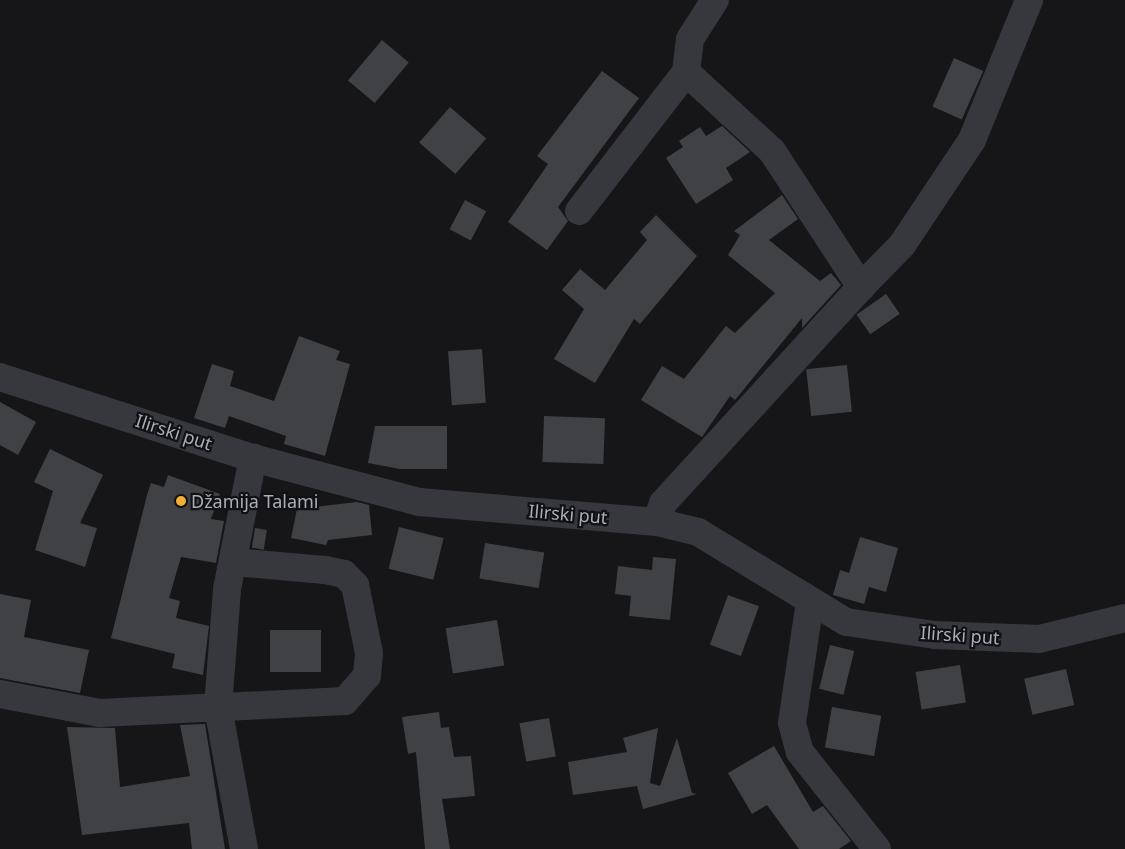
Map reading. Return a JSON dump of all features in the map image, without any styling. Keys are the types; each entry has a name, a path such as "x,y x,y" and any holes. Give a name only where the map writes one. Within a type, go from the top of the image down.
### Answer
{"street":[{"path":"579,211 686,72 690,39 716,0"},
{"path":"657,522 663,503 902,245 972,140 1029,0"},
{"path":"686,72 772,150 862,287"},
{"name":"Ilirski put","path":"0,377 253,458 419,502 657,522 698,532 766,570 810,601 846,622 935,635 1039,639 1125,618"},
{"path":"244,849 218,707 233,562 253,458"},
{"path":"0,694 100,713 345,701 367,676 368,669 365,616 355,585 344,574 233,562"},
{"path":"810,601 792,723 800,752 877,849"}],"building":[{"path":"382,40 409,62 375,103 348,81"},
{"path":"954,58 983,71 962,119 932,106"},
{"path":"602,71 639,98 558,207 568,221 547,250 508,222 548,164 537,156"},
{"path":"450,107 486,138 455,174 419,142"},
{"path":"722,126 750,152 726,168 733,180 696,204 666,158 683,147 679,141 700,127 706,136"},
{"path":"782,195 798,219 769,240 820,281 831,273 841,285 802,328 802,318 735,400 730,396 702,437 641,400 662,366 684,379 726,326 735,333 775,293 728,255 740,235 734,231"},
{"path":"465,200 486,211 471,240 450,229"},
{"path":"656,215 697,256 640,324 634,319 595,383 554,359 584,309 562,290 580,269 605,290 647,240 640,232"},
{"path":"886,294 900,314 870,334 857,315"},
{"path":"299,336 340,351 336,360 350,364 325,456 284,444 286,436 229,416 225,428 194,418 212,364 234,371 230,386 274,401"},
{"path":"482,349 486,403 452,405 448,351"},
{"path":"847,365 852,412 811,416 806,369"},
{"path":"0,402 36,422 18,455 0,445"},
{"path":"544,416 605,418 603,464 542,462"},
{"path":"375,426 447,426 447,469 400,469 368,463"},
{"path":"50,449 103,475 80,523 97,528 85,567 35,550 53,491 34,482"},
{"path":"168,475 220,494 211,519 224,521 216,563 181,557 169,598 180,601 176,618 209,626 203,675 172,668 175,654 111,638 151,483 164,487"},
{"path":"357,502 369,505 372,535 328,540 326,545 291,538 297,509"},
{"path":"399,527 444,538 433,580 389,569"},
{"path":"255,528 267,530 264,550 252,548"},
{"path":"860,537 898,548 886,592 869,587 864,604 833,595 840,570 849,573"},
{"path":"485,543 544,552 539,588 479,579"},
{"path":"653,557 676,559 670,620 629,616 631,596 615,594 618,566 652,570"},
{"path":"0,594 31,600 24,637 89,650 80,693 0,678"},
{"path":"728,595 759,606 741,656 710,645"},
{"path":"497,620 504,665 453,674 446,628"},
{"path":"270,630 321,630 321,672 270,672"},
{"path":"830,645 854,651 843,695 819,689"},
{"path":"960,665 966,703 921,710 916,672"},
{"path":"1066,669 1074,705 1032,715 1024,679"},
{"path":"832,707 881,716 874,756 825,747"},
{"path":"439,712 441,728 449,727 454,757 471,756 475,796 442,799 450,849 425,849 416,752 408,754 402,717"},
{"path":"549,718 556,756 526,762 519,723"},
{"path":"205,724 225,849 192,849 189,823 82,835 67,727 115,728 120,787 190,776 180,725"},
{"path":"658,728 650,783 660,786 677,738 692,793 697,794 643,809 637,786 573,795 568,762 627,752 623,738"},
{"path":"774,746 813,812 823,806 851,841 839,849 799,849 767,805 752,814 728,773"}],"place":[{"name":"Džamija Talami","path":"181,501"}]}
